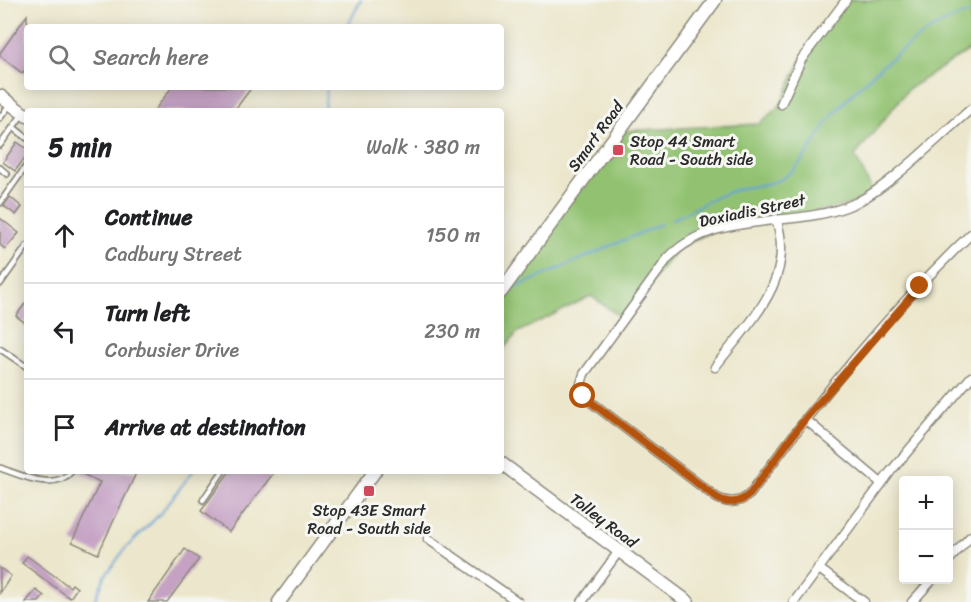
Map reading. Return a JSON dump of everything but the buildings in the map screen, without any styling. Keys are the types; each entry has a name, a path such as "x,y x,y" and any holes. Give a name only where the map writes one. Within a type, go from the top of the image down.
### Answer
{"main road":[{"name":"Smart Road","path":"504,288 715,0"},
{"path":"3,101 24,113"},
{"name":"Tolley Road","path":"504,465 688,602"},
{"path":"271,602 364,474"},
{"path":"279,602 373,474"}],"street":[{"path":"781,104 801,60 846,0"},
{"name":"Doxiadis Street","path":"805,419 750,494 734,502 717,498 588,401 580,387 584,374 674,252 705,233 838,209 863,199 971,109"},
{"path":"715,367 775,284 782,260 783,243 776,219"},
{"path":"881,483 805,419 925,280 971,234"},
{"path":"794,602 881,483 971,377"},
{"path":"953,556 971,536"},
{"path":"428,539 518,602"},
{"path":"582,602 619,551"},
{"path":"818,568 864,602"},
{"path":"912,602 928,584"}],"lane":[{"path":"0,118 3,101"},
{"path":"0,145 24,115"},
{"path":"13,127 24,136"},
{"path":"0,168 7,174"},
{"path":"0,203 24,169"},
{"path":"0,284 24,250"},
{"path":"0,349 24,365"},
{"path":"0,468 43,481 56,481 67,474"},
{"path":"202,500 221,474"}],"green space":[{"path":"846,0 971,0 971,49 908,89 855,156 873,192 849,205 714,230 677,249 623,319 591,296 518,332 504,348 504,288 619,131 759,124 781,104 801,60"}],"waterway":[{"path":"349,24 361,0"},
{"path":"671,220 724,194 775,182 789,174 803,160 842,104 875,72 934,28 971,13"},
{"path":"324,108 327,90"},
{"path":"510,290 661,224"},
{"path":"94,602 105,576 125,549 160,514 191,474"}],"place":[{"name":"Stop 44 Smart Road - South side","path":"618,150"},
{"name":"Stop 43E Smart Road - South side","path":"369,491"}],"route":[{"path":"583,396 717,498 727,502 740,501 750,494 805,419 920,286"}]}
